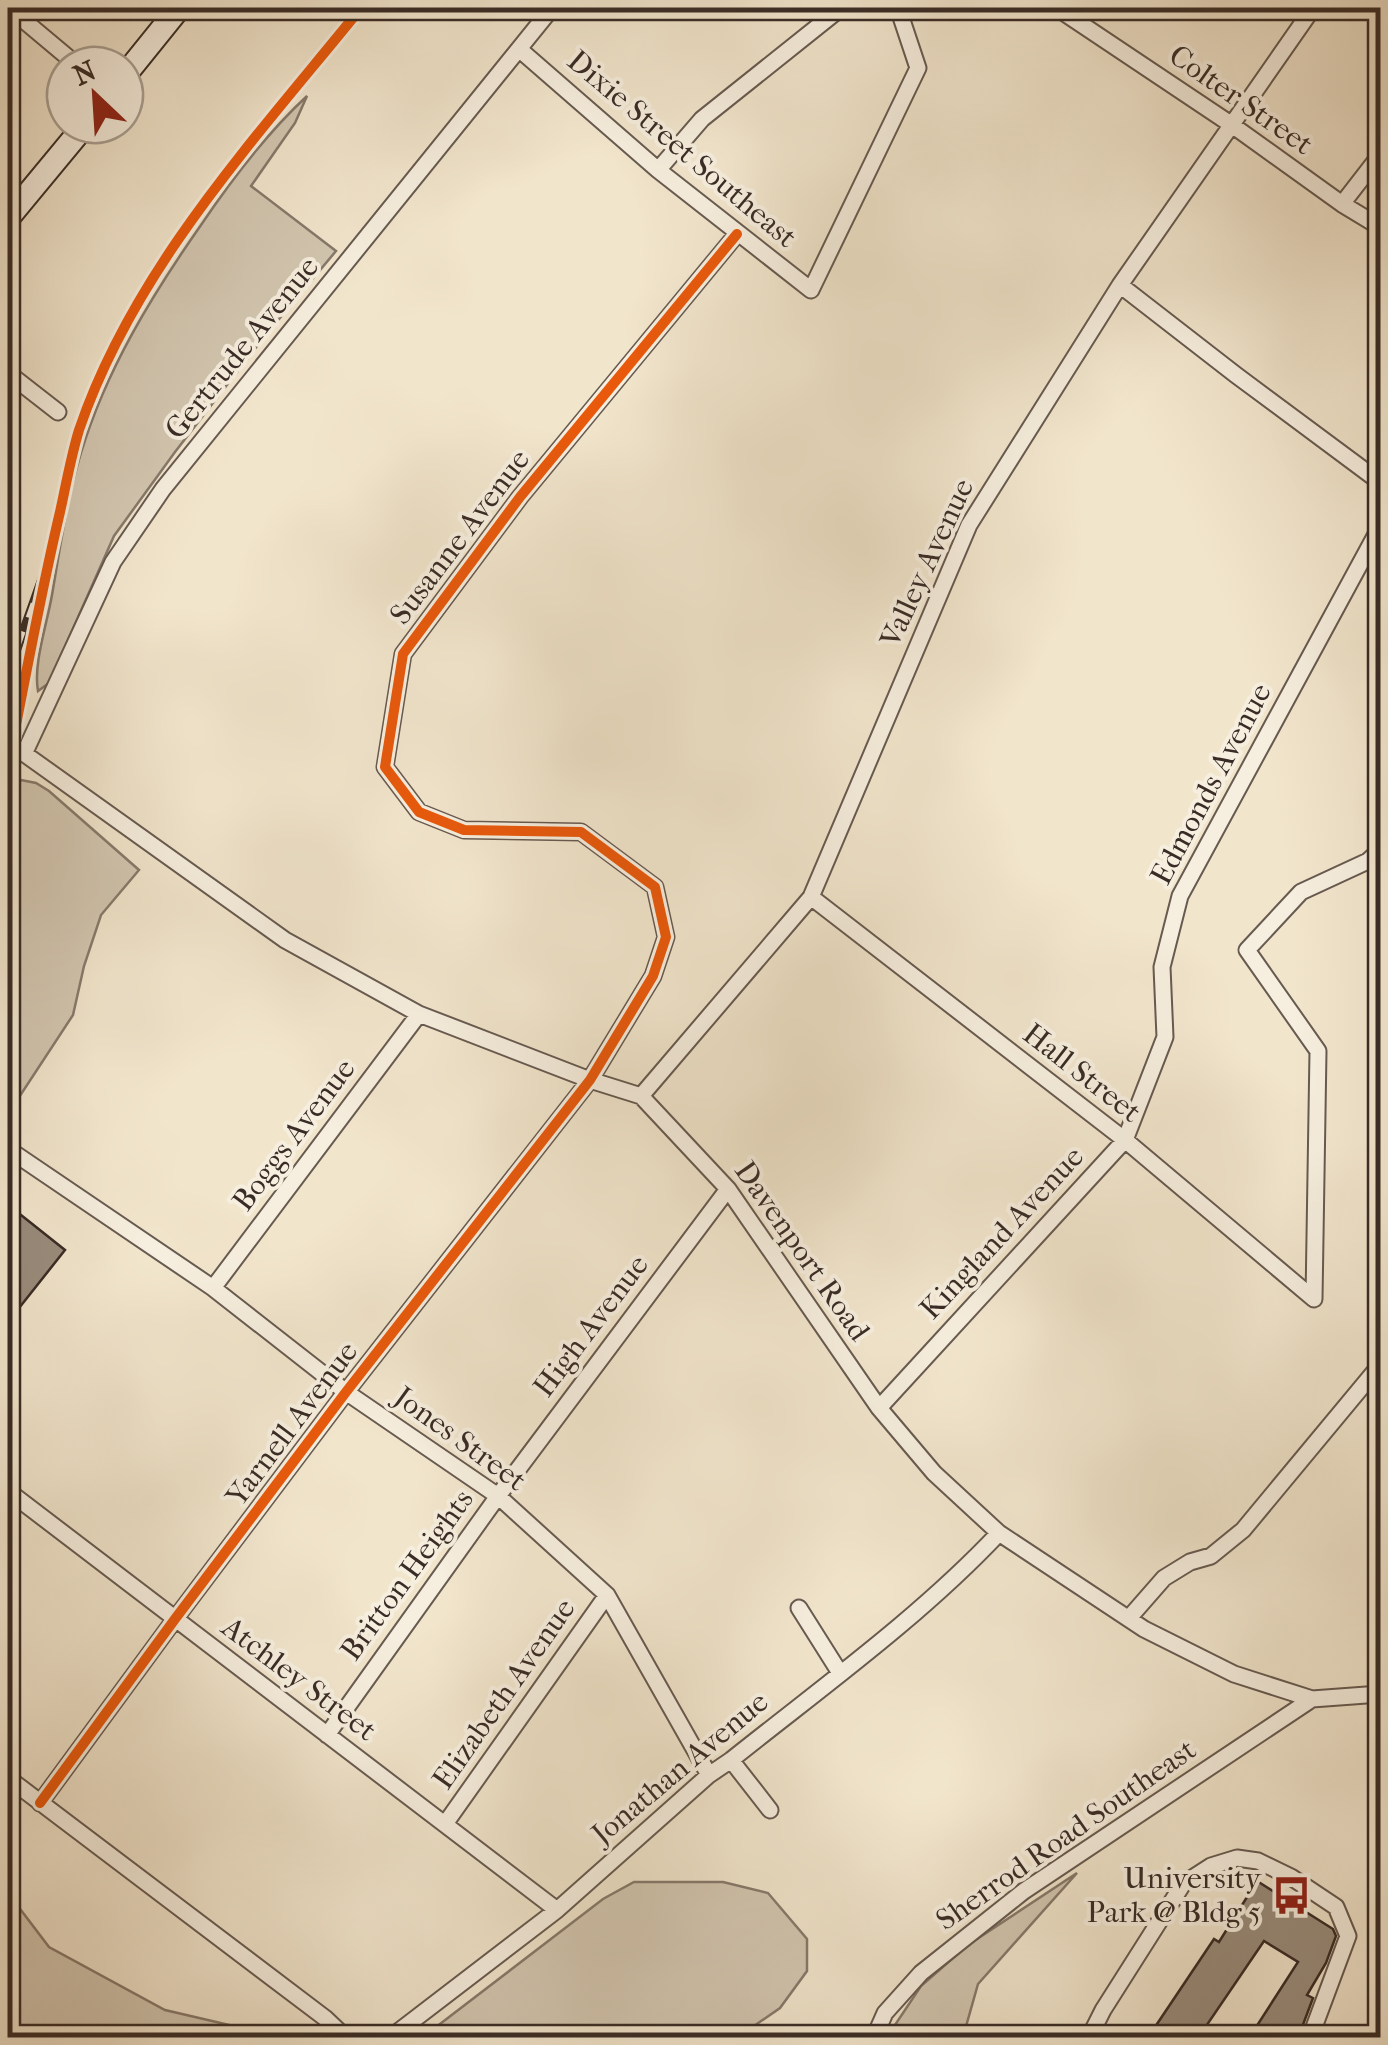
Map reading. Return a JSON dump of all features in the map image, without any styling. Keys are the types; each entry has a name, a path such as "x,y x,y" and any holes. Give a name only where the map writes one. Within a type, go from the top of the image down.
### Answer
{"main road":[{"path":"145,50 178,8"},
{"path":"8,218 68,145"}],"street":[{"path":"9,8 52,45"},
{"name":"Gertrude Avenue","path":"24,754 113,562 163,489 552,8"},
{"path":"658,170 702,119 840,8"},
{"path":"869,8 900,9"},
{"name":"Colter Street","path":"1058,8 1380,227"},
{"name":"Valley Avenue","path":"640,1096 811,897 969,525 1120,285 1313,8"},
{"name":"Dixie Street Southeast","path":"519,49 658,170 811,290 918,68 900,9"},
{"path":"1342,204 1380,155"},
{"name":"Susanne Avenue","path":"590,1080 652,976 666,937 655,888 581,832 464,830 419,812 385,768 403,654 520,497 737,234"},
{"path":"1120,285 1380,482"},
{"path":"8,373 58,412"},
{"name":"Edmonds Avenue","path":"1124,1140 1165,1038 1162,967 1180,896 1380,527"},
{"name":"Davenport Road","path":"8,742 285,940 419,1014 640,1096 728,1189 878,1408 934,1473 999,1533 1144,1629 1234,1674 1312,1699 1380,1694"},
{"name":"Hall Street","path":"811,897 1124,1140 1314,1299 1318,1051 1247,950 1301,892 1368,861 1380,850"},
{"name":"Boggs Avenue","path":"213,1288 419,1014"},
{"name":"Yarnell Avenue","path":"40,1803 346,1392 590,1080"},
{"name":"Kingland Avenue","path":"878,1408 1124,1140"},
{"name":"Jones Street","path":"8,1149 213,1288 346,1392 498,1496 607,1595 708,1774"},
{"name":"High Avenue","path":"498,1496 728,1189"},
{"path":"1129,1618 1164,1578 1190,1562 1211,1556 1243,1530 1380,1365"},
{"name":"Atchley Street","path":"8,1491 557,1910"},
{"name":"Britton Heights","path":"327,1735 498,1496"},
{"name":"Jonathan Avenue","path":"390,2038 557,1910 708,1774 840,1672 969,1564 999,1533"},
{"name":"Elizabeth Avenue","path":"445,1824 607,1595"},
{"path":"799,1608 840,1672"},
{"name":"Sherrod Road Southeast","path":"874,2038 886,2013 921,1973 1024,1891 1312,1699"},
{"path":"731,1760 770,1810"},
{"path":"8,1778 325,2018 346,2038"},
{"path":"1089,2038 1183,1884 1210,1866 1237,1858 1258,1862 1291,1877 1336,1907 1348,1936 1310,2038"}],"shaded area":[{"path":"307,96 295,123 251,186 336,251 264,337 114,536 49,683 38,691 39,656 68,505 103,392 148,306 183,251 237,174"},
{"path":"21,780 49,791 139,870 101,915 73,1015 8,1114 8,815"},
{"path":"1077,1873 978,1984 963,2037 887,2037 921,1986 968,1945"},
{"path":"634,1882 723,1882 768,1893 807,1939 807,1971 780,2008 738,2037 423,2037 603,1899"},
{"path":"8,1893 49,1947 165,2010 281,2037 8,2037"}],"building":[{"path":"21,1215 65,1250 8,1322 8,1232"},
{"path":"1257,1881 1333,1929 1336,1936 1307,1995 1313,1998 1301,2030 1296,2038 1249,2038 1298,1962 1264,1941 1198,2038 1172,2038 1155,2027 1214,1939 1219,1942"}],"railway":[{"path":"8,674 49,559"}],"cycle path":[{"path":"8,765 74,450 103,371 132,314 201,207 361,8"},
{"path":"40,1803 346,1392 590,1080 653,976 666,937 655,887 581,832 464,830 419,812 385,767 403,654 520,497 737,234"}],"place":[{"name":"University Park @ Bldg 5","path":"1291,1895"}]}
